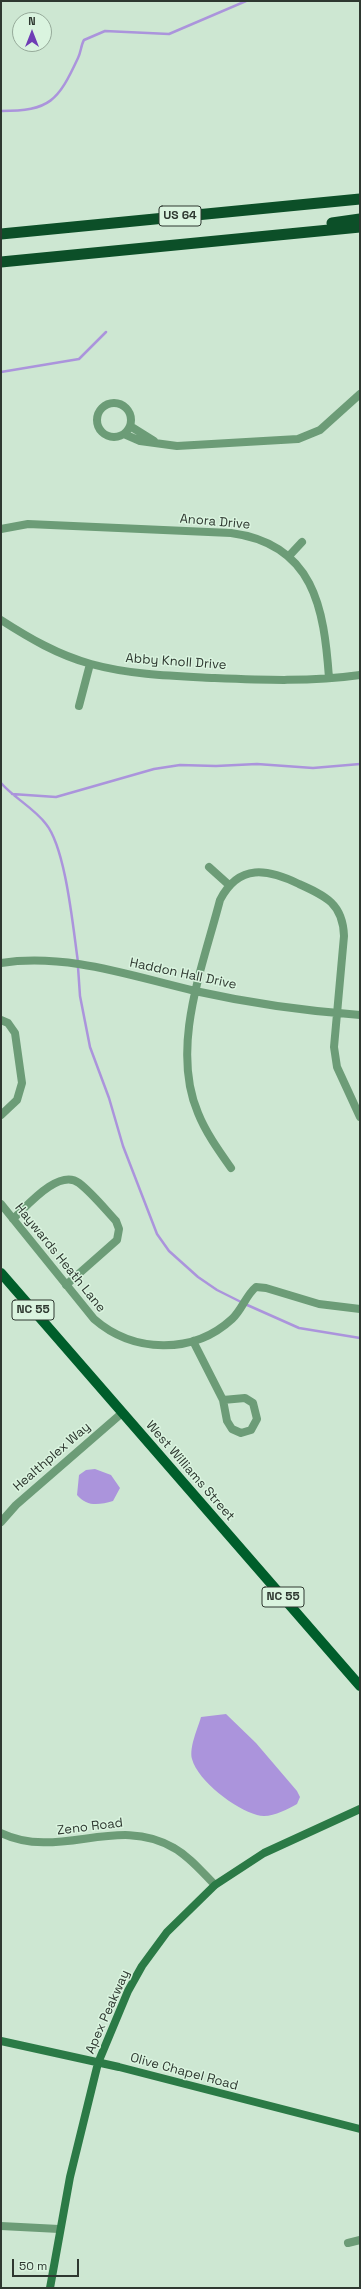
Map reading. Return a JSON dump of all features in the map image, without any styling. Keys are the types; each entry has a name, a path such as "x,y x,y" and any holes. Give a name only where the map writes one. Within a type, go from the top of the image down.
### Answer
{"highway":[{"name":"US 64","path":"1,234 360,199"},
{"path":"285,234 360,219"},
{"name":"US 64","path":"1,262 360,227"}],"main road":[{"name":"West Williams Street","path":"1,1273 360,1686"},
{"name":"Apex Peakway","path":"50,2288 59,2229 98,2062 128,1991 142,1966 167,1932 215,1885 264,1853 360,1809"},
{"name":"Olive Chapel Road","path":"1,2041 98,2062 360,2129"}],"street":[{"path":"124,434 130,426 129,411 122,404 117,402 106,404 98,411 96,420 101,432 110,437 124,434 140,441 177,446 298,439 320,430 360,394"},
{"path":"130,426 160,444"},
{"name":"Anora Drive","path":"1,529 28,524 231,532 258,538 289,556 309,580 320,607 328,678"},
{"path":"289,556 302,542"},
{"name":"Abby Knoll Drive","path":"1,620 42,644 90,664 149,675 275,680 360,675"},
{"path":"79,706 90,664"},
{"path":"209,867 230,885"},
{"path":"231,1168 203,1125 190,1086 186,1048 196,991 220,900 230,885 239,878 262,871 274,873 322,894 335,906 342,918 344,936 335,1014 334,1047 337,1067 360,1117"},
{"name":"Haddon Hall Drive","path":"1,963 37,960 70,962 196,991 335,1014 360,1015"},
{"path":"1,1020 8,1023 15,1033 22,1083 16,1100 1,1115"},
{"path":"13,1219 53,1184 63,1179 78,1182 116,1220 119,1229 117,1240 66,1285"},
{"name":"Haywards Heath Lane","path":"1,1204 94,1319 120,1337 134,1342 158,1346 193,1341 218,1329 232,1320 256,1287 266,1288 319,1304 360,1309"},
{"path":"193,1341 223,1400 226,1416 232,1429 241,1433 252,1430 257,1419 253,1403 245,1398 223,1400"},
{"name":"Healthplex Way","path":"1,1522 16,1505 122,1412"},
{"name":"Zeno Road","path":"1,1833 20,1840 46,1844 124,1833 139,1835 174,1847 191,1861 215,1885"},
{"path":"1,2226 59,2229"},
{"path":"348,2243 360,2240"}],"shaded area":[{"path":"95,1469 111,1475 120,1488 113,1501 94,1504 85,1502 77,1495 79,1475 86,1470"},
{"path":"226,1714 256,1743 297,1791 300,1797 297,1804 272,1815 257,1815 238,1807 209,1785 192,1759 191,1754 193,1743 201,1717"}],"waterway":[{"path":"1,111 31,109 42,106 50,101 58,94 71,73 84,40 105,31 169,34 246,1"},
{"path":"1,372 79,359 106,332"},
{"path":"12,794 56,797 154,769 180,765 216,766 257,764 313,768 360,764"},
{"path":"1,783 41,818 53,836 59,851 68,890 78,962"},
{"path":"78,967 80,996 90,1047 109,1098 123,1146 157,1234 169,1251 198,1277 217,1290 245,1304 299,1328 360,1338"}]}
